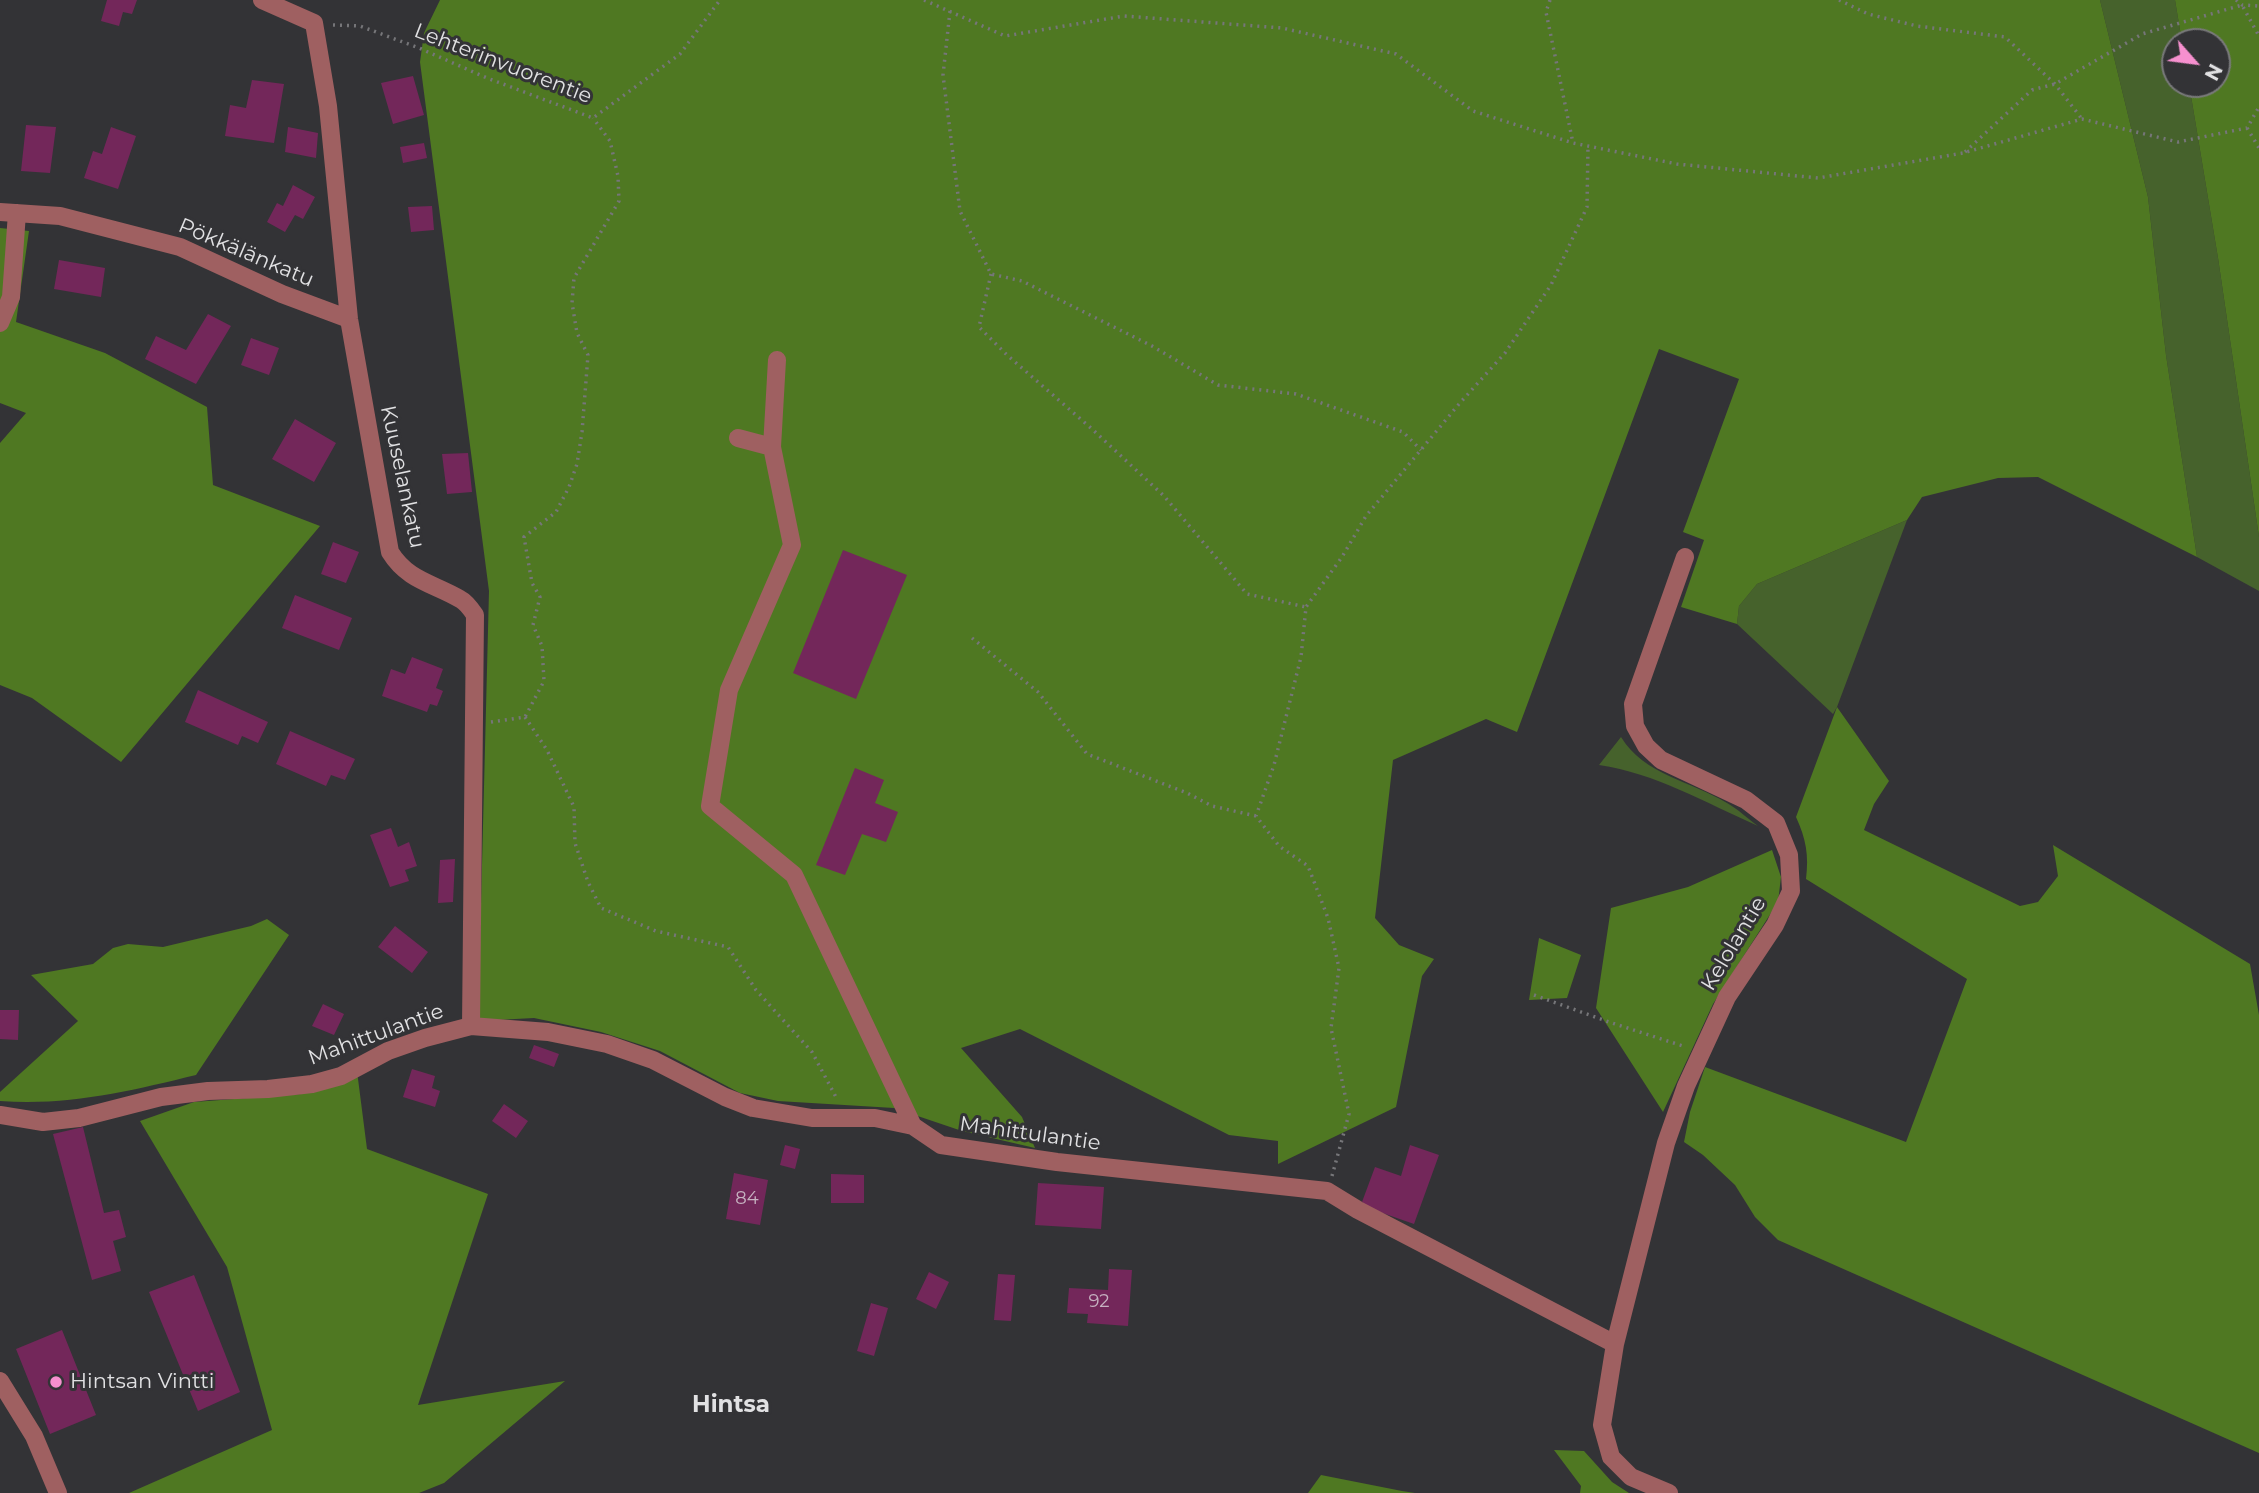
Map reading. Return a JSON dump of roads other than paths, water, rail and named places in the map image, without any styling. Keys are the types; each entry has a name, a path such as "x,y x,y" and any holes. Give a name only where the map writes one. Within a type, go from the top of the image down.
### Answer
{"street":[{"name":"Kuuselankatu","path":"262,0 314,23 328,106 349,320 390,552 408,574 463,600 475,615 471,1026"},
{"name":"Pökkälänkatu","path":"9,213 60,216 180,247 282,294 349,320"},
{"path":"0,323 10,297 9,213"},
{"path":"777,360 772,447 792,545 729,690 710,806 794,875 913,1126"},
{"path":"738,438 772,447"},
{"name":"Kelolantie","path":"1615,1344 1666,1143 1686,1086 1727,998 1774,925 1791,891 1789,855 1776,823 1746,800 1661,760 1646,746 1634,726 1633,704 1685,557"},
{"name":"Mahittulantie","path":"0,1115 43,1122 79,1118 161,1097 313,1084 341,1076 400,1046 471,1026 548,1032 607,1044 653,1060 725,1097 753,1108 812,1118 868,1118 913,1126 941,1145 1057,1162 1327,1191 1615,1344"},
{"path":"1615,1344 1602,1425 1611,1457 1631,1477 1670,1493"},
{"path":"0,1381 34,1436 58,1493"}],"place":[{"name":"Hintsan Vintti","path":"56,1382"}],"district":[{"name":"Hintsa","path":"731,1405"}]}
